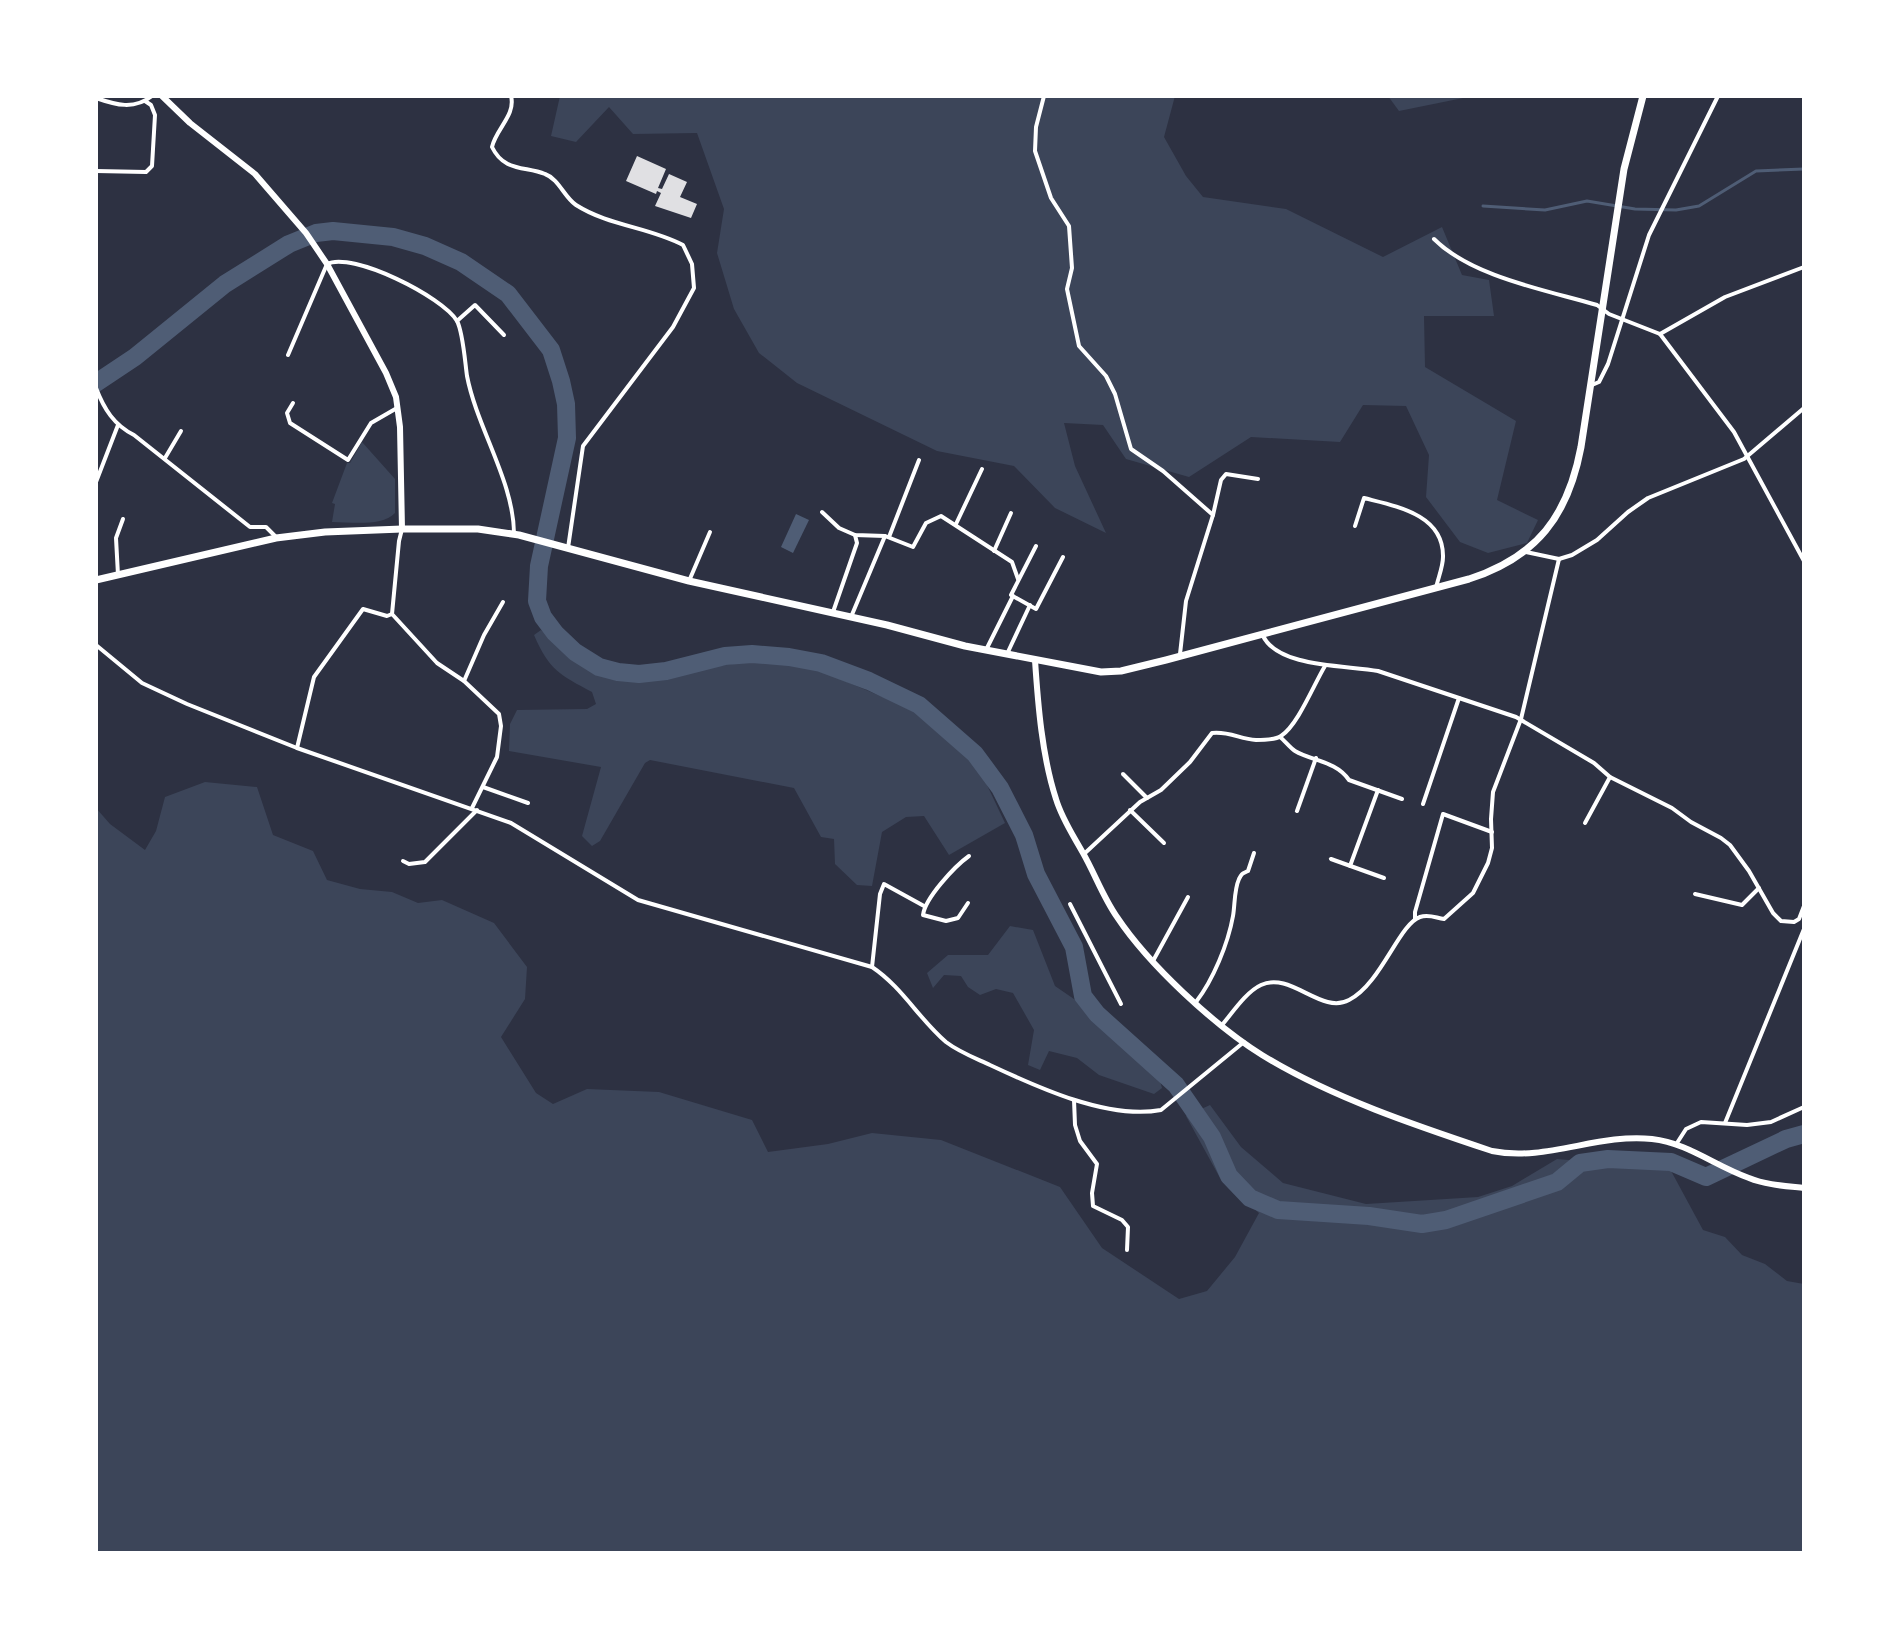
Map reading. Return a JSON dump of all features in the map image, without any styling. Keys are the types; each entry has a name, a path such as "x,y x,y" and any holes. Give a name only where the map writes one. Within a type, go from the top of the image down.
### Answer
{"main road":[{"path":"162,96 190,123 246,166 290,214 327,264 386,373 398,407 402,529"},
{"path":"96,580 276,538 325,532 457,528 516,535 689,581 1007,655 1107,672 1179,657 1493,571 1525,552 1551,524 1568,496 1578,460 1628,146 1643,96"},
{"path":"1035,660 1050,778 1062,816 1115,914 1153,961 1244,1042 1312,1082 1492,1151 1540,1153 1635,1137 1677,1143 1741,1175 1781,1186 1804,1188"}],"street":[{"path":"96,98 118,105 145,101 152,96"},
{"path":"511,96 511,112 494,137 492,147 495,153 519,170 546,174 554,179 573,203 600,216 683,245 689,254 694,277 690,297 673,327 583,446 565,548"},
{"path":"1044,96 1036,127 1035,151 1051,198 1069,226 1072,268 1067,289 1079,346 1106,376 1115,394 1131,449 1163,471 1213,515"},
{"path":"1590,386 1599,382 1603,375 1649,235 1718,96"},
{"path":"96,171 146,172 152,166 155,115 151,105 145,101"},
{"path":"1434,239 1449,254 1478,267 1597,305 1623,320 1660,334 1734,432 1801,549 1804,561"},
{"path":"288,355 327,264 334,260 372,268 441,306 457,321 472,397 511,509 516,535"},
{"path":"1660,334 1725,297 1804,267"},
{"path":"457,321 475,305 504,335"},
{"path":"96,388 108,413 118,425 165,458 250,527 266,527 276,538"},
{"path":"293,403 287,413 290,423 348,460 371,423 398,407"},
{"path":"1525,552 1559,559 1572,555 1597,540 1648,498 1748,456 1804,408"},
{"path":"96,482 118,425"},
{"path":"165,458 181,431"},
{"path":"851,617 919,460"},
{"path":"956,524 982,469"},
{"path":"1179,657 1186,601 1221,480 1226,474 1258,479"},
{"path":"1355,526 1364,498 1419,515 1434,531 1442,548 1443,561 1436,588"},
{"path":"822,512 839,528 855,535 887,536 913,547 926,523 941,516 1012,562 1018,579"},
{"path":"993,551 1011,513"},
{"path":"118,575 116,538 123,519"},
{"path":"402,529 392,614 437,663 464,681 499,714 501,726 497,757 475,809 425,862 409,864 403,861"},
{"path":"689,581 710,532"},
{"path":"832,613 857,543 855,535"},
{"path":"986,650 1036,546"},
{"path":"1013,596 1036,609 1063,557"},
{"path":"1222,1025 1259,986 1270,982 1280,982 1329,1002 1349,1000 1373,980 1415,919 1428,915 1444,919 1465,902 1488,863 1492,848 1493,792 1521,719 1559,559"},
{"path":"464,681 503,602"},
{"path":"1007,655 1030,605"},
{"path":"297,748 310,686 322,666 363,609 387,616 392,614"},
{"path":"1262,635 1267,644 1278,651 1325,666 1378,671 1521,719 1594,763 1610,777 1672,808 1721,838 1730,845 1781,921 1794,922 1799,919 1804,906"},
{"path":"96,645 142,683 297,748 511,823 638,900 872,967 884,975 935,1031 956,1049 1074,1100 1103,1107 1151,1112 1161,1110 1244,1042"},
{"path":"1084,854 1130,810 1161,790 1190,762 1212,733 1226,731 1259,740 1280,737 1297,718 1325,666"},
{"path":"1423,804 1459,698"},
{"path":"1280,737 1296,752 1316,758 1345,774 1349,780 1402,799"},
{"path":"1297,811 1316,758"},
{"path":"1123,774 1147,798"},
{"path":"1585,823 1610,777"},
{"path":"483,787 528,803"},
{"path":"1350,866 1378,790"},
{"path":"1130,810 1164,843"},
{"path":"1415,919 1443,814 1492,832"},
{"path":"1196,1002 1204,991 1224,944 1233,917 1238,882 1242,874 1248,871 1254,853"},
{"path":"968,903 958,918 946,921 923,915 924,906 953,868 969,856"},
{"path":"1331,859 1384,878"},
{"path":"872,967 880,894 884,884 924,906"},
{"path":"1695,894 1742,905 1759,888"},
{"path":"1153,961 1188,897"},
{"path":"1070,904 1121,1004"},
{"path":"1725,1123 1804,929"},
{"path":"1074,1100 1075,1125 1080,1141 1097,1164 1093,1206 1122,1220 1128,1227 1127,1250"},
{"path":"1677,1143 1693,1124 1771,1122 1804,1107"}],"shaded area":[{"path":"560,96 1175,96 1164,137 1186,176 1203,197 1286,209 1383,257 1442,227 1462,275 1489,280 1494,316 1424,316 1425,367 1516,421 1497,500 1538,520 1527,543 1488,553 1460,542 1426,497 1429,455 1406,406 1363,405 1340,442 1251,437 1189,477 1126,459 1103,425 1064,423 1075,466 1106,533 1055,508 1014,466 937,451 797,383 759,353 734,309 717,253 724,209 697,133 633,134 609,107 576,142 551,136"},
{"path":"1388,96 1473,96 1399,111"},
{"path":"362,442 395,479 395,513 374,522 332,522 335,504 332,503 347,463 350,463"},
{"path":"796,514 809,520 793,553 781,547"},
{"path":"541,630 589,668 652,676 746,662 802,663 916,711 979,768 1005,823 949,855 924,816 906,817 882,832 872,886 857,885 835,864 834,839 821,837 794,788 650,760 645,763 600,841 592,846 582,836 601,767 509,751 510,724 517,710 587,709 596,704 592,692 564,676 545,656 534,635"},
{"path":"205,782 257,787 273,835 313,851 327,880 360,889 392,892 418,903 442,900 494,923 527,967 525,999 501,1037 536,1093 553,1104 587,1089 659,1092 752,1120 768,1152 828,1144 872,1133 941,1140 1060,1187 1102,1248 1179,1299 1207,1291 1235,1257 1259,1213 1220,1178 1186,1116 1210,1105 1241,1147 1283,1183 1366,1204 1478,1197 1512,1186 1557,1159 1670,1169 1703,1230 1725,1237 1742,1255 1765,1264 1787,1281 1804,1284 1804,1553 96,1553 96,808 110,824 145,850 156,831 165,797"},
{"path":"1010,926 1033,930 1055,986 1090,1010 1160,1081 1162,1088 1154,1094 1099,1075 1077,1058 1049,1051 1040,1070 1028,1065 1034,1030 1013,993 996,989 980,995 968,987 961,976 944,975 933,988 927,973 948,955 988,955"}],"building":[{"path":"637,156 666,169 658,188 662,189 669,174 687,182 680,197 697,204 691,218 655,206 661,193 657,191 656,194 626,181"}],"waterway":[{"path":"1483,206 1545,210 1587,201 1635,209 1676,210 1699,206 1756,171 1804,169"},
{"path":"96,383 135,357 225,284 289,244 316,233 333,231 393,237 425,246 461,262 508,294 551,350 566,404 567,438 539,566 537,601 543,617 555,633 575,652 599,667 618,672 639,674 666,671 725,656 752,654 789,657 821,663 919,705 975,754 1000,788 1024,835 1036,874 1074,947 1083,996 1097,1014 1176,1085 1212,1137 1229,1176 1250,1198 1278,1210 1369,1216 1422,1224 1446,1220 1557,1182 1580,1163 1608,1159 1671,1162 1706,1177 1786,1139 1804,1134"}]}
